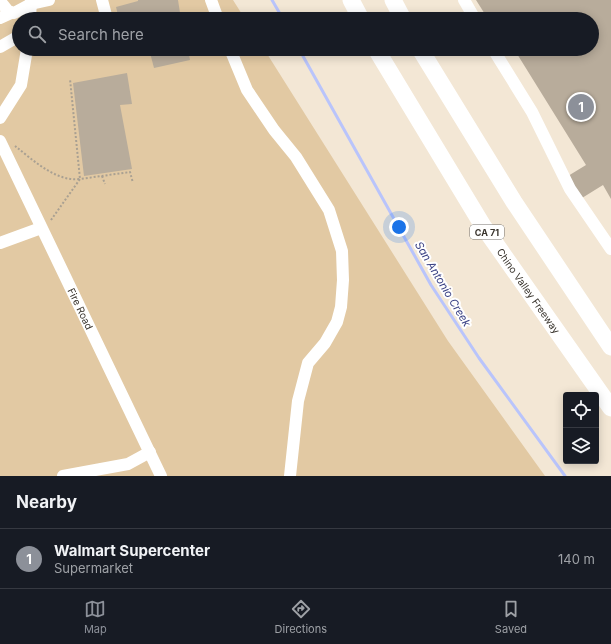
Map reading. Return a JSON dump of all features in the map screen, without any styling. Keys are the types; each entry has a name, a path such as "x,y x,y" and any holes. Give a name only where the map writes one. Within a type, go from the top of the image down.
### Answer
{"highway":[{"path":"351,0 357,12"},
{"path":"393,0 399,12"},
{"name":"Chino Valley Freeway","path":"380,56 483,226 611,408"},
{"path":"424,56 514,202 611,347"}],"street":[{"path":"0,1 5,15 31,2 49,0"},
{"path":"102,0 105,12"},
{"path":"211,0 215,12"},
{"path":"464,0 471,12"},
{"path":"30,12 31,2"},
{"path":"0,47 12,40"},
{"path":"0,118 21,85 26,56"},
{"path":"233,56 247,90 274,130 296,158 329,210 342,251 343,280 341,307 337,322 325,344 308,363 298,401 290,476"},
{"path":"497,56 532,112 570,189 611,249"},
{"name":"Fire Road","path":"6,142 42,230 161,476"},
{"path":"0,243 42,230"},
{"path":"63,476 128,464 150,452"}],"path":[{"path":"42,230 80,179 70,79"},
{"path":"6,142 45,169 73,180 130,172 133,183"},
{"path":"102,176 105,184"}],"shaded area":[{"path":"0,0 233,0 241,12 12,12 12,56 268,56 448,341 545,476 0,476"}],"building":[{"path":"178,0 180,12 117,12 116,7 138,1"},
{"path":"476,0 611,0 611,199 603,185 582,198 568,176 586,165 518,56 599,56 599,12 484,12"},
{"path":"151,56 189,56 190,60 154,68"},
{"path":"127,73 132,104 120,105 132,169 84,176 73,83"}],"waterway":[{"name":"San Antonio Creek","path":"272,0 279,12"},
{"name":"San Antonio Creek","path":"303,56 431,285 479,358 565,476"}],"place":[{"name":"Walmart Supercenter","path":"581,107"}]}
